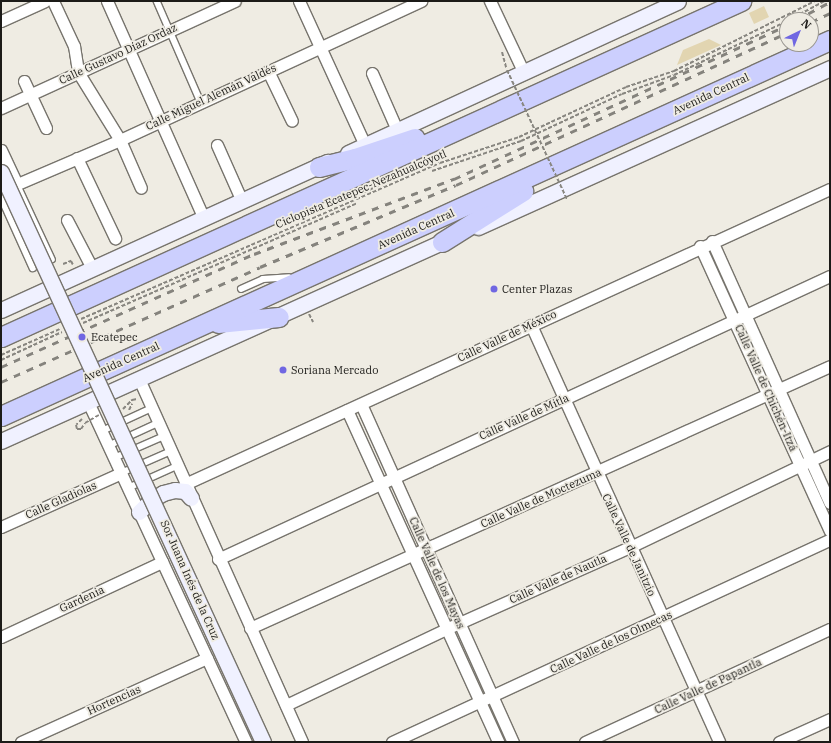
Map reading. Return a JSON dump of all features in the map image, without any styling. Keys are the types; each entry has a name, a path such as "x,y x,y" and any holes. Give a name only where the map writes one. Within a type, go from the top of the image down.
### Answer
{"highway":[{"path":"1,337 741,1"},
{"name":"Avenida Central","path":"1,416 830,40"},
{"path":"319,166 355,158 412,138 459,129"},
{"path":"442,242 588,150"},
{"path":"202,325 279,317"}],"main road":[{"path":"1,310 241,199 319,166 524,73 678,1"},
{"name":"Avenida Central","path":"1,441 279,317 442,242 541,200 830,68"},
{"name":"Sor Juana Inés de la Cruz","path":"1,172 116,419 263,742"},
{"path":"139,512 151,500 163,493 175,490 185,491 192,498"}],"street":[{"path":"1,21 45,1"},
{"path":"54,1 74,46 78,72 120,140 142,188"},
{"path":"107,1 162,120 203,217"},
{"name":"Calle Gustavo Díaz Ordaz","path":"1,108 128,48 235,1"},
{"path":"298,1 365,145"},
{"name":"Calle Miguel Alemán Valdés","path":"1,191 120,140 421,1"},
{"path":"490,1 524,73"},
{"path":"268,71 292,121"},
{"path":"372,74 397,130"},
{"path":"24,81 46,128"},
{"path":"217,145 241,199"},
{"path":"1,150 17,184"},
{"path":"77,158 115,238"},
{"name":"Calle Valle de México","path":"185,484 361,404 700,246 830,189"},
{"path":"67,220 92,268"},
{"name":"Calle Valle de Chichén-Itzá","path":"712,241 780,388 830,503"},
{"name":"Calle Valle de Chichén-Itzá","path":"700,246 736,319 830,531"},
{"name":"Calle Valle de Mitla","path":"218,559 382,481 830,276"},
{"name":"Calle Valle de Janitzio","path":"531,325 596,473 664,618 719,742"},
{"name":"Calle Valle de Moctezuma","path":"250,628 426,550 830,366"},
{"path":"139,379 218,559 302,742"},
{"path":"88,402 246,742"},
{"name":"Calle Valle de los Mayas","path":"361,404 513,742"},
{"name":"Calle Valle de los Mayas","path":"347,410 382,481 498,742"},
{"name":"Calle Valle de Nautla","path":"286,705 448,628 630,547 830,451"},
{"name":"Calle Gladiolas","path":"1,527 121,473"},
{"name":"Calle Valle de los Olmecas","path":"392,742 664,618 830,540"},
{"name":"Gardenia","path":"1,637 162,562"},
{"name":"Calle Valle de Papantla","path":"585,742 830,629"},
{"name":"Hortencias","path":"21,742 207,658"},
{"path":"779,742 830,719"}],"lane":[{"path":"157,1 201,102"},
{"path":"17,184 52,259"},
{"path":"1,197 33,268"},
{"path":"241,289 263,279 313,275"},
{"path":"102,431 152,408"},
{"path":"108,446 158,423"},
{"path":"114,458 164,436"},
{"path":"121,473 170,450"},
{"path":"128,488 177,466"}],"path":[{"name":"Ciclopista Ecatepec-Nezahualcóyotl","path":"74,322 440,163 518,137 626,87 674,71 815,1"},
{"path":"804,12 824,1"},
{"path":"432,171 521,141 622,94 674,75 779,25"},
{"path":"502,55 507,70 567,199"},
{"path":"364,192 424,166"},
{"path":"79,325 356,204"},
{"path":"1,355 67,326"},
{"path":"1,360 65,331"},
{"path":"127,408 132,400"},
{"path":"90,424 84,419 80,420 76,425 77,429 81,429 85,423 102,413"}],"shaded area":[{"path":"764,6 769,17 754,24 749,13"},
{"path":"709,39 721,45 677,65 683,50"}],"railway":[{"path":"811,12 830,2"},
{"path":"819,18 830,13"},
{"path":"1,367 254,254 454,179 779,29"},
{"path":"1,382 260,267 456,185 779,37"}],"place":[{"name":"Center Plazas","path":"494,289"},
{"name":"Ecatepec","path":"82,337"},
{"name":"Soriana Mercado","path":"283,370"}]}
